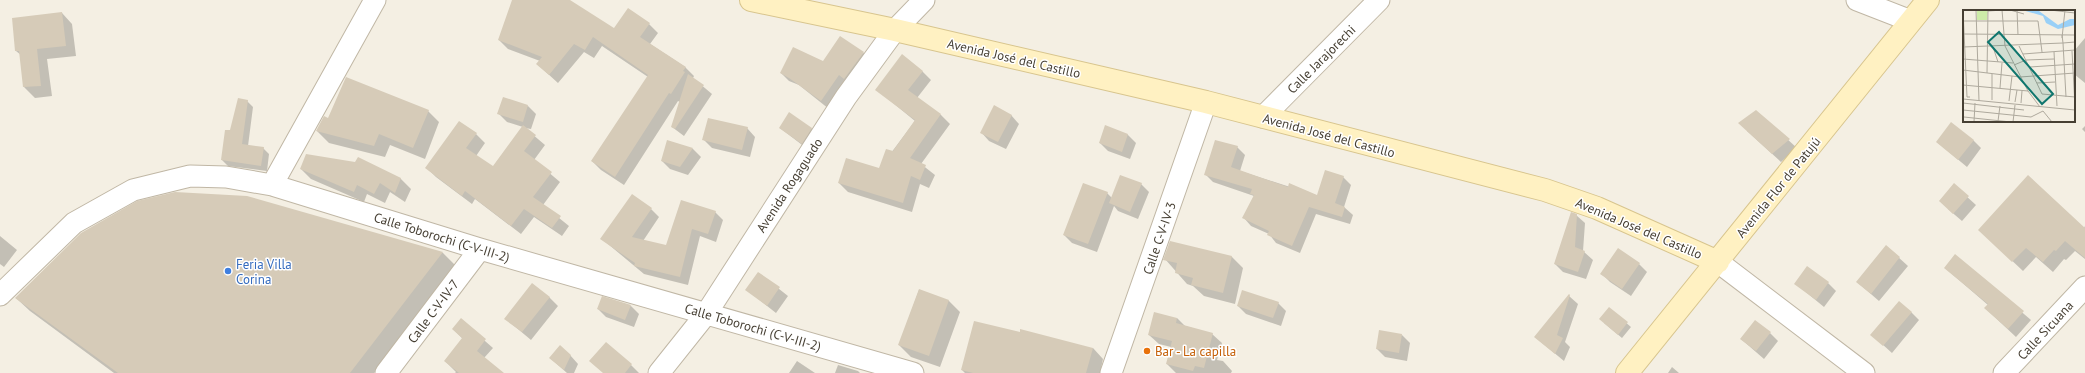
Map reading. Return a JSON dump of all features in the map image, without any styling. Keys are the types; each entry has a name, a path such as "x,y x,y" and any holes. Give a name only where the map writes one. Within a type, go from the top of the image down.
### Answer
{"main road":[{"name":"Avenida José del Castillo","path":"751,0 895,30 1206,102 1545,190 1597,208 1718,262"},
{"name":"Avenida Flor de Patujú","path":"1626,373 1718,262 1928,0"}],"street":[{"path":"272,185 375,0"},
{"name":"Avenida Rogaguado","path":"659,373 706,314 846,97 895,30 924,0"},
{"name":"Calle Jarajorechi","path":"1263,118 1379,0"},
{"path":"1857,0 1911,21"},
{"name":"Calle C-V-IV-3","path":"1111,373 1206,102"},
{"name":"Calle Toborochi (C-V-III-2)","path":"0,295 74,223 133,190 190,176 226,177 272,185 480,249 908,372"},
{"name":"Calle C-V-IV-7","path":"386,373 480,249"},
{"name":"Avenida José del Castillo","path":"1718,262 1864,373"},
{"name":"Calle Sicuana","path":"2004,373 2085,287"}],"building":[{"path":"512,0 570,0 614,28 628,8 650,23 640,37 686,67 683,71 685,72 671,94 669,93 615,177 591,161 648,75 593,37 585,50 574,44 549,75 536,64 542,57 498,40"},
{"path":"62,12 66,46 37,49 41,86 23,87 19,51 15,51 12,18"},
{"path":"840,36 864,52 844,79 839,75 821,101 780,73 793,47 823,61"},
{"path":"902,54 923,71 908,90 941,114 910,158 926,165 920,180 911,176 903,203 838,183 846,158 879,168 886,149 893,151 915,120 875,90"},
{"path":"688,74 704,85 675,129 671,127"},
{"path":"346,77 429,110 413,148 379,134 374,146 316,131 324,116 328,118"},
{"path":"503,97 528,105 523,122 497,114"},
{"path":"238,98 248,100 242,144 264,147 261,166 221,160 225,130 230,130"},
{"path":"994,105 1012,115 998,142 980,133"},
{"path":"1756,110 1790,139 1772,154 1738,123"},
{"path":"789,112 812,128 802,144 779,128"},
{"path":"708,118 748,127 742,150 702,140"},
{"path":"459,121 477,133 466,148 493,166 523,125 536,135 524,151 552,172 533,197 561,216 552,228 524,209 511,226 465,191 462,196 425,168"},
{"path":"1951,122 1974,140 1958,160 1936,142"},
{"path":"1105,125 1128,134 1122,152 1099,143"},
{"path":"667,140 693,148 680,167 661,161"},
{"path":"1215,140 1238,146 1231,167 1288,187 1289,183 1317,195 1325,170 1344,176 1335,203 1345,207 1342,217 1309,207 1292,246 1267,235 1269,231 1242,218 1254,195 1250,194 1252,189 1204,175"},
{"path":"306,154 355,162 358,157 401,178 395,193 380,183 374,194 357,185 354,192 300,169"},
{"path":"1120,175 1142,183 1130,212 1109,203"},
{"path":"2028,175 2085,228 2085,258 2065,241 2043,262 2026,248 2012,262 1978,230"},
{"path":"1083,183 1108,192 1088,244 1063,235"},
{"path":"1954,183 1969,196 1953,214 1939,201"},
{"name":"Feria Villa Corina","path":"175,192 247,196 443,252 350,373 118,373 15,298 81,233 137,201"},
{"path":"632,194 652,208 632,237 666,245 681,200 716,211 708,234 692,229 680,277 634,266 635,263 600,239"},
{"path":"1571,212 1577,214 1575,247 1585,251 1578,272 1554,264"},
{"path":"1170,241 1232,256 1223,293 1191,285 1193,278 1175,273 1177,263 1163,260"},
{"path":"1886,245 1900,257 1871,294 1856,282"},
{"path":"1618,248 1640,263 1622,289 1600,274"},
{"path":"1955,254 2024,311 2008,329 1984,308 1988,304 1944,268"},
{"path":"1807,266 1829,282 1816,300 1794,284"},
{"path":"758,272 780,287 767,306 745,290"},
{"path":"532,283 550,297 522,332 504,319"},
{"path":"919,289 949,300 929,356 898,345"},
{"path":"1242,290 1279,302 1273,318 1237,306"},
{"path":"1569,294 1570,295 1557,335 1563,338 1555,354 1534,337"},
{"path":"602,296 631,305 625,320 597,309"},
{"path":"1899,301 1912,312 1883,346 1870,335"},
{"path":"1609,307 1628,322 1618,335 1599,319"},
{"path":"1154,312 1177,318 1176,323 1213,333 1204,368 1195,366 1193,371 1166,364 1172,341 1148,335"},
{"path":"461,318 486,339 477,351 504,373 459,373 444,361 462,338 452,329"},
{"path":"1755,320 1771,332 1756,351 1740,339"},
{"path":"974,321 1020,332 1020,329 1093,348 1086,373 973,373 961,370"},
{"path":"1379,330 1402,334 1399,353 1376,349"},
{"path":"606,342 632,364 625,373 603,373 589,361"},
{"path":"560,345 571,355 564,370 549,358"}],"place":[{"name":"Feria Villa Corina","path":"228,271"},
{"name":"Bar - La capilla","path":"1147,351"}]}
